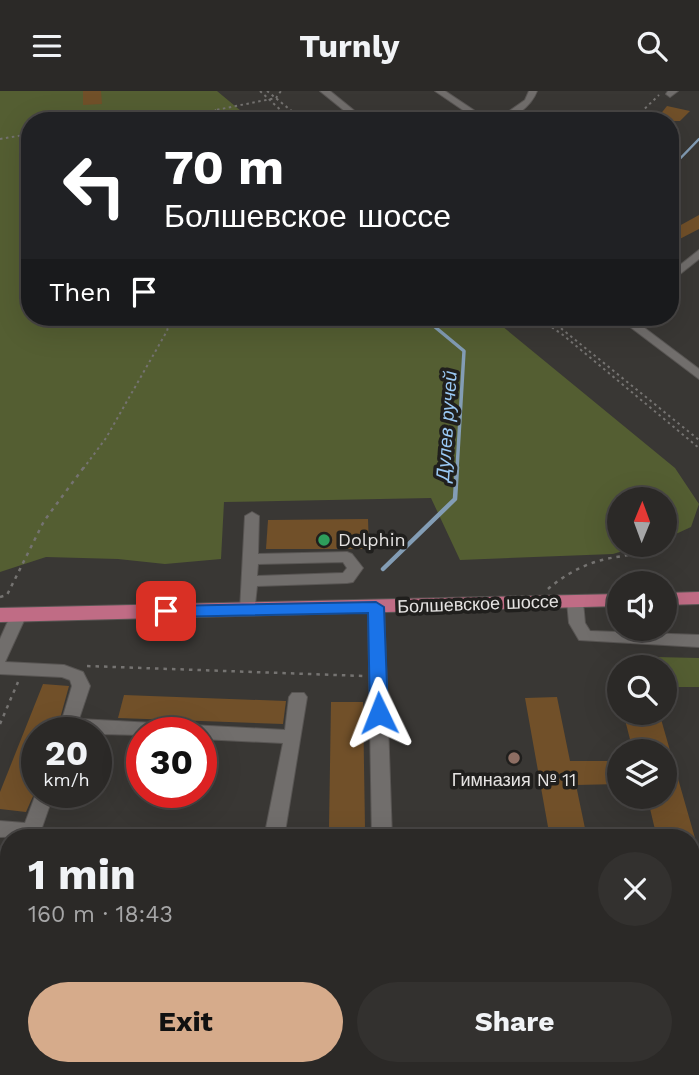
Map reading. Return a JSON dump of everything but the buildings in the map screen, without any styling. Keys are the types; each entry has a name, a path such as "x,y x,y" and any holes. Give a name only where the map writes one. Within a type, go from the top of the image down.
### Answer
{"main road":[{"path":"677,599 699,598"},
{"name":"Болшевское шоссе","path":"9,614 607,601"}],"street":[{"path":"324,91 351,112"},
{"path":"439,91 472,112"},
{"path":"512,112 529,101 533,91"},
{"path":"679,271 699,253"},
{"path":"635,326 699,375"},
{"path":"683,363 699,361"},
{"path":"248,610 251,516"},
{"path":"250,559 347,557 355,568 348,578 250,582"},
{"path":"575,602 577,623 585,636 699,641"},
{"path":"376,607 382,829"},
{"path":"0,658 9,614"},
{"path":"0,668 64,671 77,676 81,687 71,717"},
{"path":"276,829 298,697"},
{"path":"112,731 293,737"},
{"path":"33,829 40,808"}],"path":[{"path":"260,91 284,112"},
{"path":"267,91 293,112"},
{"path":"206,112 276,98 281,91"},
{"path":"642,112 660,95 672,93"},
{"path":"0,139 21,136"},
{"path":"0,597 7,595 44,521 106,438 168,326"},
{"path":"550,326 699,448"},
{"path":"558,326 699,440"},
{"path":"532,603 557,581 601,560 637,557"},
{"path":"81,666 367,676"},
{"path":"0,724 24,669"}],"green space":[{"path":"0,91 217,91 242,112 21,112 21,326 502,326 675,468 699,504 691,527 677,533 677,487 607,487 607,554 460,560 431,498 224,502 221,559 165,564 118,559 46,557 0,572"},
{"path":"677,658 699,658 699,687 677,687"}],"waterway":[{"name":"Дулев ручей","path":"679,160 699,139"},
{"name":"Дулев ручей","path":"434,326 464,351 457,469"},
{"name":"Дулев ручей","path":"383,569 455,499 457,467"}],"place":[{"name":"Dolphin","path":"324,540"},
{"name":"Гимназия № 11","path":"514,758"}],"route":[{"path":"166,611 376,607 379,713"}]}
